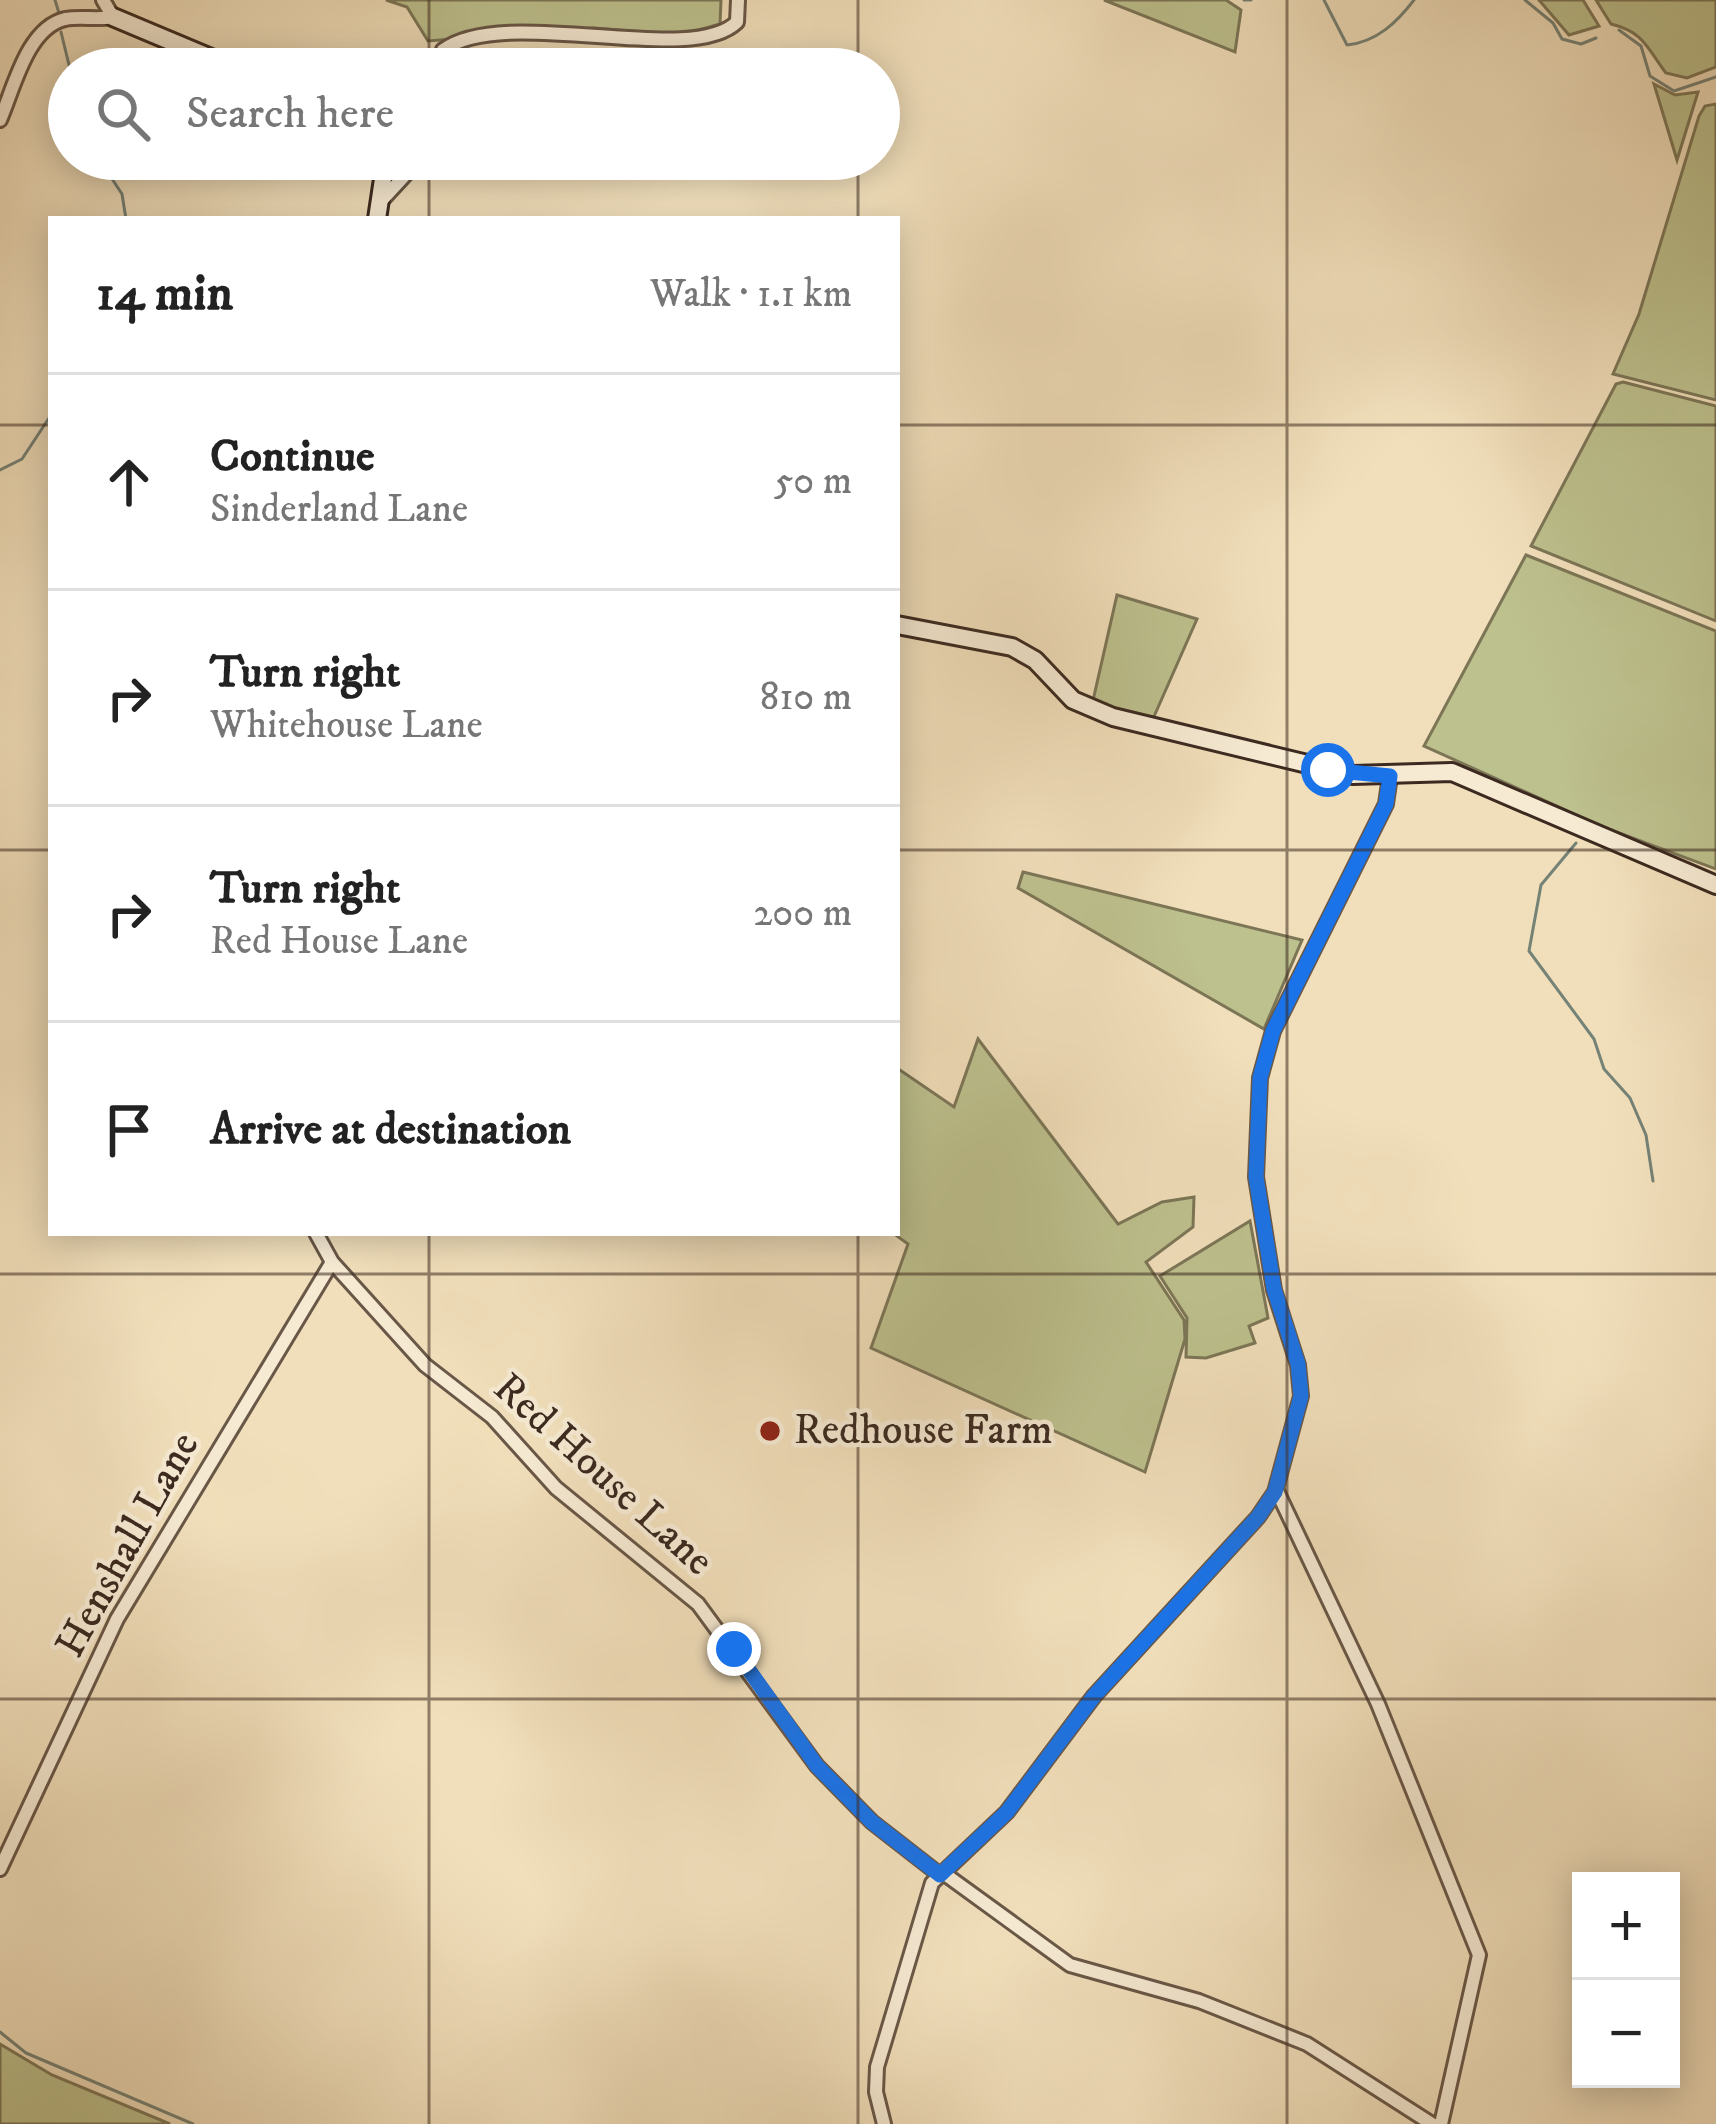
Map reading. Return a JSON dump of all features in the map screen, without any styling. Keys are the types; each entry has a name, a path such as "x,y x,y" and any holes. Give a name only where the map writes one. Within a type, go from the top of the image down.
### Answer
{"street":[{"path":"103,0 113,17"},
{"path":"447,48 466,39 602,33 675,42 713,35 737,22 738,0"},
{"path":"0,120 34,43 48,24 113,17 187,48"},
{"path":"378,216 385,180"},
{"path":"384,198 401,180"},
{"path":"900,626 1012,647 1035,660 1072,700 1113,718 1328,770 1390,776 1433,769 1463,776 1648,861 1716,885"},
{"path":"884,2124 876,2092 877,2067 925,1897 941,1874 1007,1812 1094,1696 1258,1517 1276,1489 1301,1396 1298,1364 1274,1289 1256,1177 1260,1078 1273,1031 1386,804 1390,776"},
{"name":"Red House Lane","path":"318,1236 332,1262 425,1365 504,1427 556,1488 698,1604 817,1766 872,1822 1070,1965 1198,2001 1307,2044 1436,2124"},
{"name":"Henshall Lane","path":"0,1869 117,1619 332,1262"},
{"path":"1276,1489 1378,1704 1479,1955 1436,2124"}],"green space":[{"path":"386,0 721,0 720,24 681,35 594,28 428,41 407,7"},
{"path":"1104,0 1226,0 1241,10 1235,52"},
{"path":"1539,0 1583,0 1599,26 1569,35"},
{"path":"1596,0 1716,0 1716,67 1687,78 1666,73 1638,36 1611,24"},
{"path":"1654,84 1675,95 1698,92 1677,160"},
{"path":"1716,104 1716,400 1613,374 1639,314 1699,116 1705,106"},
{"path":"1616,384 1716,406 1716,621 1531,546"},
{"path":"1526,555 1716,631 1716,869 1603,827 1424,746"},
{"path":"1117,595 1197,619 1152,721 1092,705"},
{"path":"1023,872 1302,940 1264,1029 1018,888"},
{"path":"978,1039 1118,1224 1162,1202 1194,1197 1193,1227 1146,1262 1184,1320 1185,1339 1145,1472 871,1348 908,1244 897,1236 900,1070 954,1107"},
{"path":"1250,1221 1268,1318 1249,1326 1255,1343 1206,1358 1186,1357 1187,1318 1160,1276"},
{"path":"0,2044 52,2075 170,2124 0,2124"}],"waterway":[{"path":"55,0 59,13"},
{"path":"1244,0 1251,0"},
{"path":"1324,0 1347,45 1385,30 1414,0"},
{"path":"1525,0 1553,23 1562,39 1581,44 1596,38"},
{"path":"1619,30 1641,46 1650,76 1674,91 1716,77"},
{"path":"61,32 65,48"},
{"path":"113,180 122,194 126,216"},
{"path":"0,470 22,459 48,420"},
{"path":"1576,843 1541,885 1529,951 1594,1039 1604,1069 1630,1098 1646,1135 1653,1181"},
{"path":"0,2032 26,2053 193,2124"}],"place":[{"name":"Redhouse Farm","path":"770,1431"}],"route":[{"path":"734,1649 817,1766 872,1822 940,1875 1007,1812 1094,1696 1269,1503 1301,1396 1298,1364 1274,1289 1256,1177 1260,1078 1267,1044 1386,804 1391,784 1390,776 1328,770"}]}
